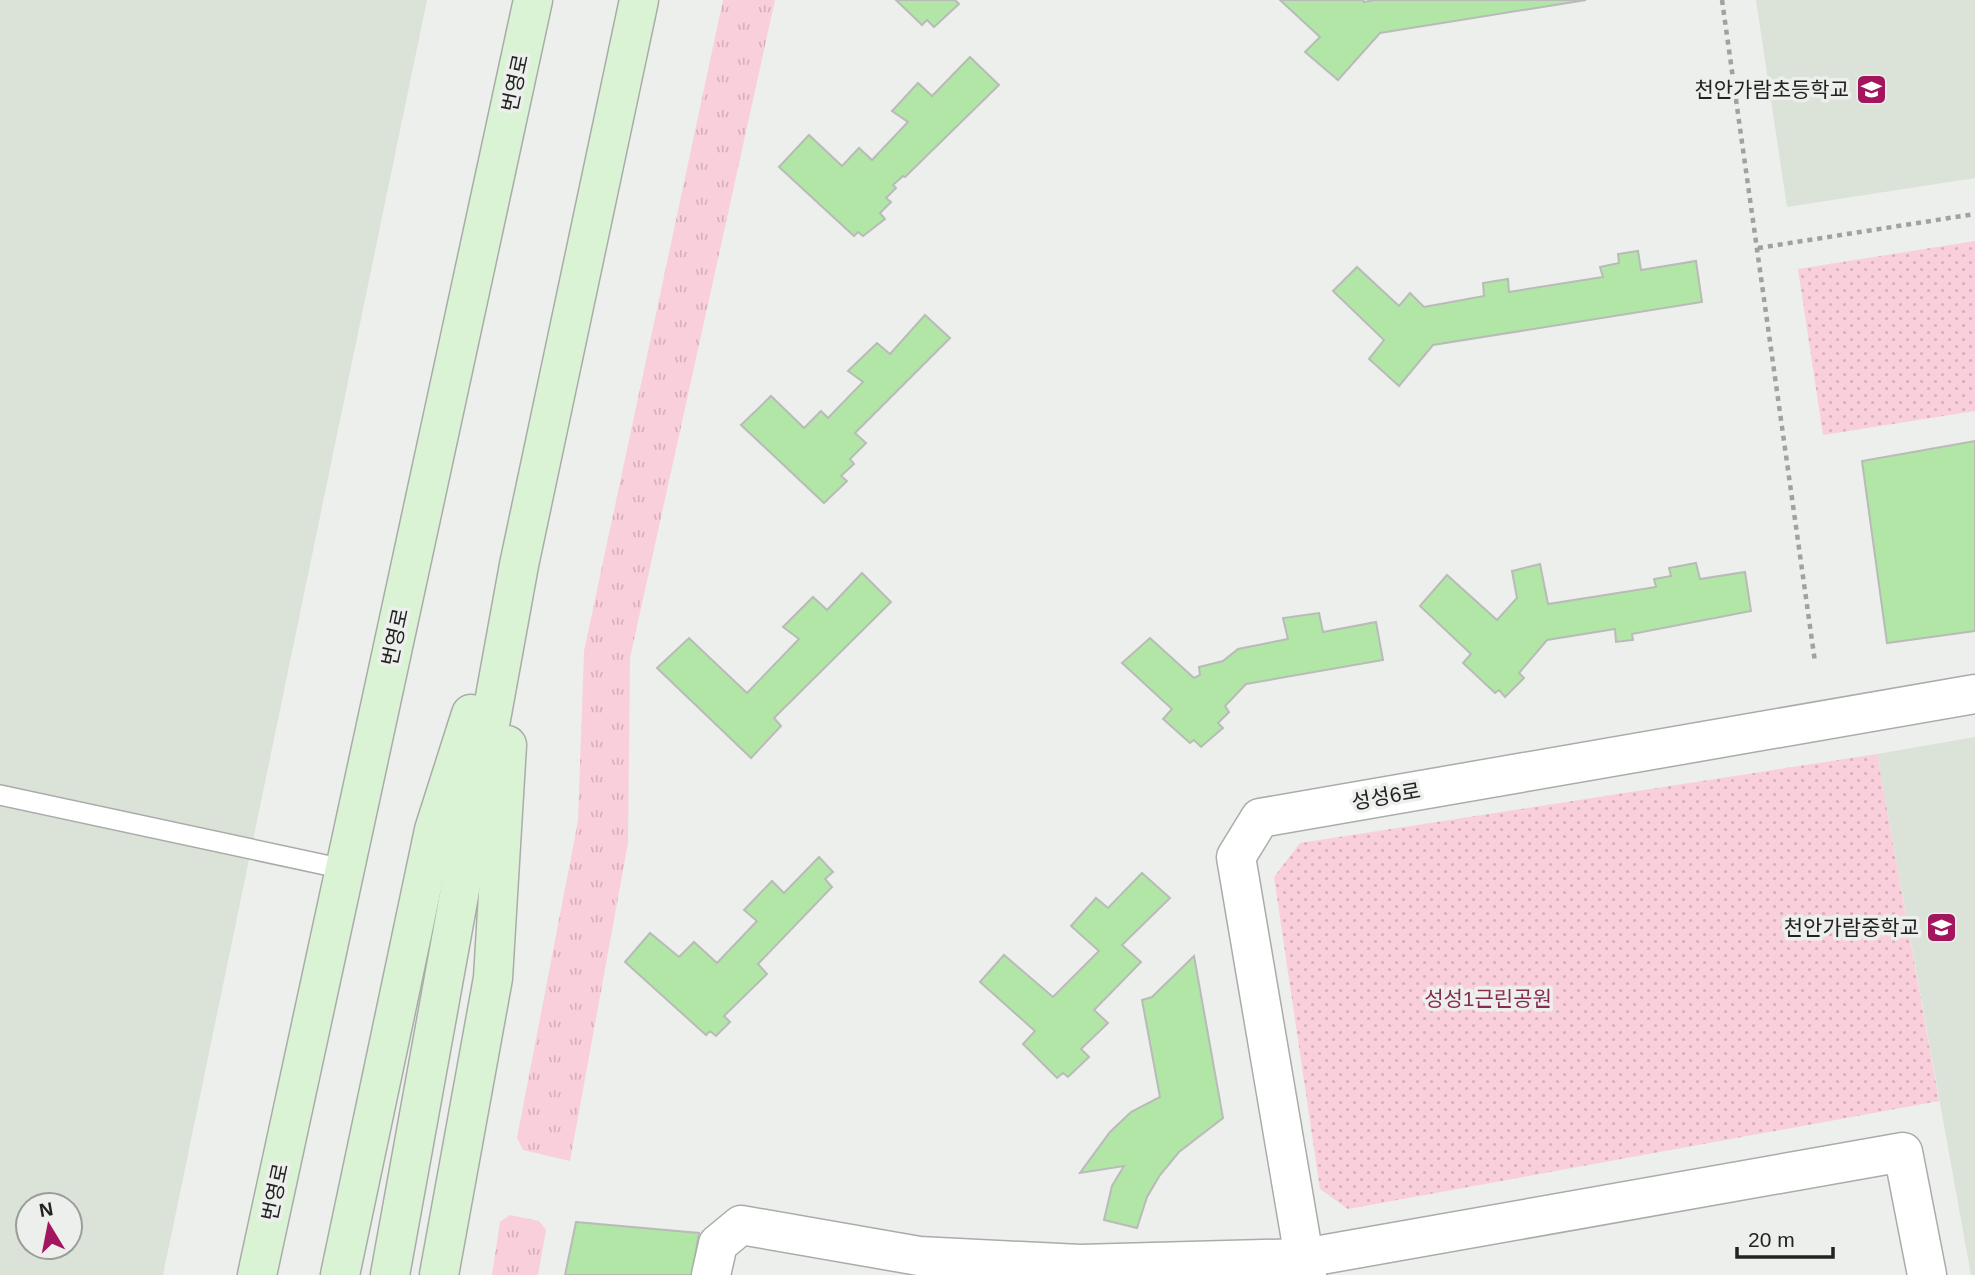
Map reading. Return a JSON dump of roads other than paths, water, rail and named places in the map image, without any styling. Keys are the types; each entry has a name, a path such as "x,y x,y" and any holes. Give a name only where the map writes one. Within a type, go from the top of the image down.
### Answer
{"main road":[{"name":"번영로","path":"257,1275 533,0"},
{"path":"390,1275 519,565 639,0"},
{"path":"340,1275 434,830 519,565"},
{"path":"439,1275 493,978 519,565"}],"street":[{"name":"성성6로","path":"1305,1267 1236,857 1259,818 1975,694"},
{"path":"711,1275 718,1244 741,1225 919,1256 1080,1264 1305,1267 1903,1152 1927,1275"}],"lane":[{"path":"0,795 344,869"}],"place":[{"name":"천안가람초등학교","path":"1872,89"},
{"name":"천안가람중학교","path":"1942,927"}],"park label":[{"name":"성성1근린공원","path":"1488,998"}]}
